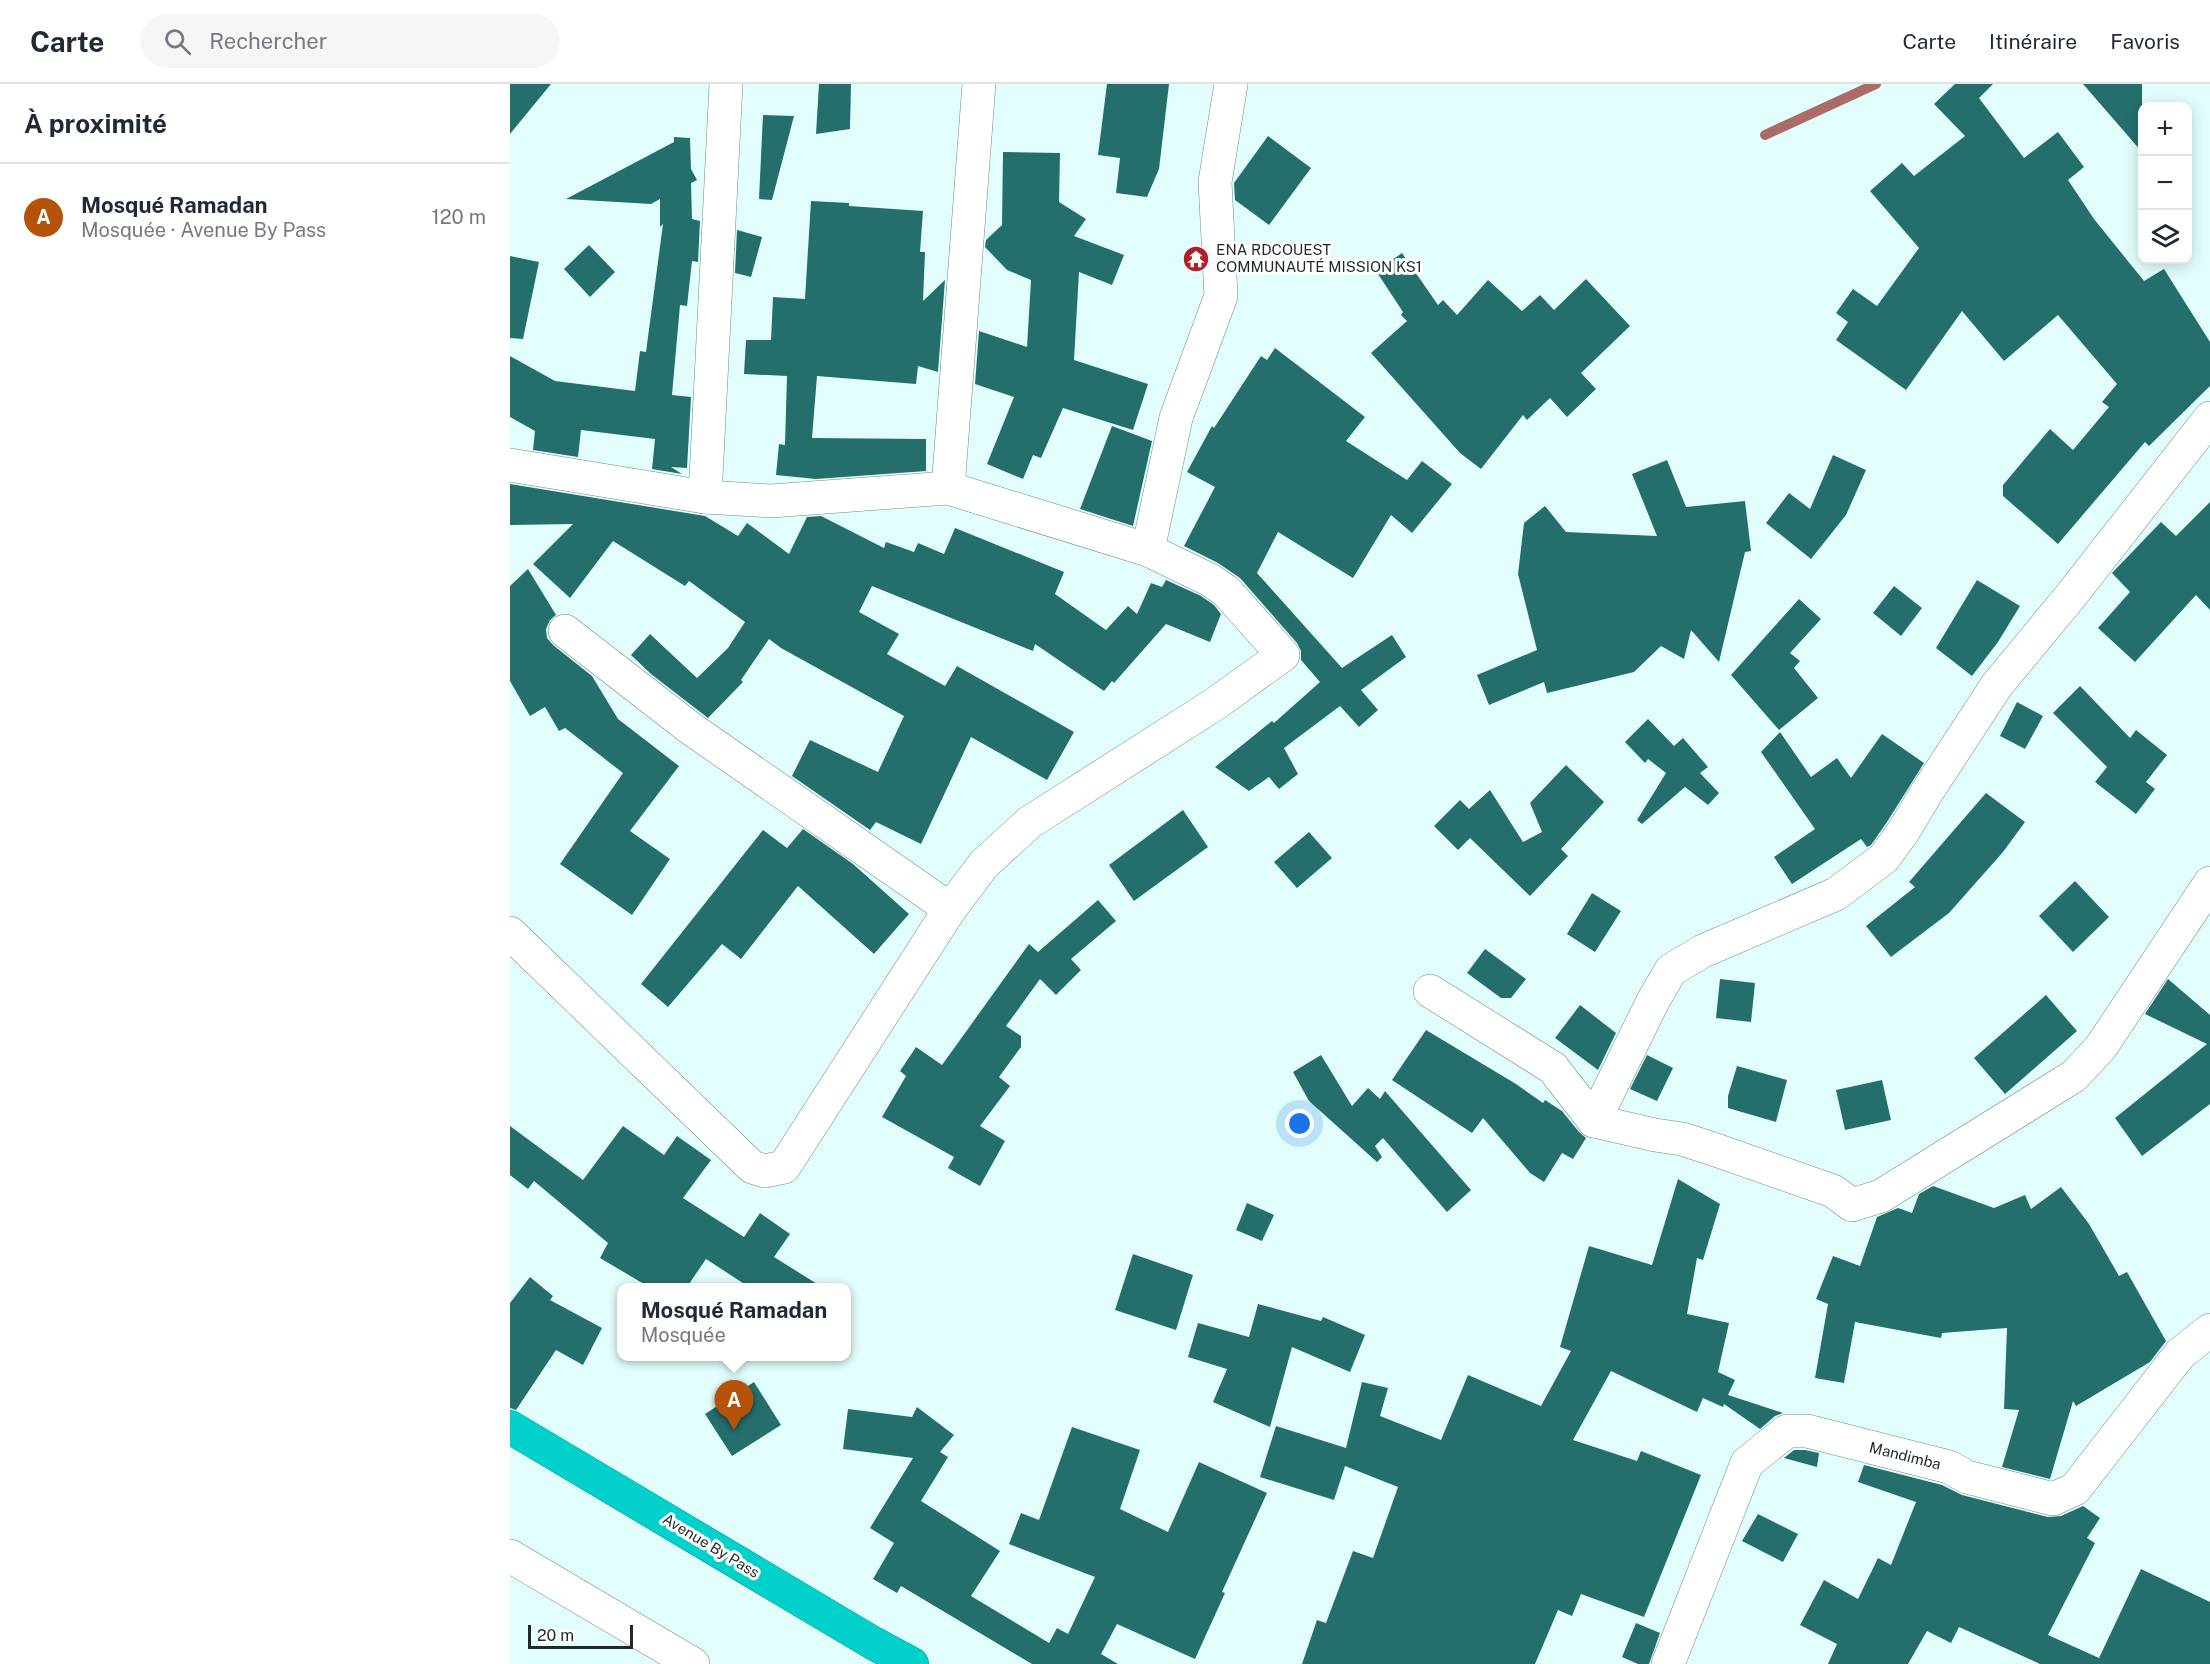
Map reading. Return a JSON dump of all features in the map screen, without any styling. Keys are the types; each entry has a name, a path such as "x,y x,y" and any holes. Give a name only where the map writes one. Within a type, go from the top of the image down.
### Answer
{"highway":[{"name":"Avenue By Pass","path":"510,1427 862,1637 912,1664"}],"street":[{"path":"705,497 726,84"},
{"path":"948,488 979,84"},
{"path":"1148,550 1176,418 1221,296 1215,182 1231,84"},
{"path":"1594,1121 1653,1001 1671,970 1703,951 1836,894 1884,858 1997,685 2069,598 2210,418"},
{"path":"510,465 705,497 771,501 948,488 1148,550 1210,580 1226,591 1283,655 1215,704 1030,822 984,864 950,909 784,1167 765,1171 752,1167 510,933"},
{"path":"565,631 690,728 950,909"},
{"path":"1430,991 1553,1068 1594,1121 1654,1136 1682,1139 1710,1148 1833,1191 1852,1204 1881,1196 2074,1076 2101,1047 2210,883"},
{"name":"Mandimba","path":"1668,1664 1747,1463 1787,1431 1808,1431 1949,1467 1967,1477 2053,1499 2075,1489 2180,1354 2210,1330"},
{"path":"510,1556 693,1664"}],"building":[{"path":"510,84 551,84 510,134"},
{"path":"819,84 851,84 850,129 816,134"},
{"path":"1107,84 1169,84 1159,169 1147,197 1116,193 1120,158 1098,155"},
{"path":"1955,84 1993,84 1979,98 2024,158 2058,132 2084,167 2068,180 2094,219 2144,281 2164,269 2210,342 2210,386 2149,446 2145,442 2058,544 2003,496 2003,485 2050,429 2073,450 2109,407 2102,402 2117,384 2058,315 2004,361 1962,311 1906,390 1836,340 1848,322 1836,313 1853,289 1877,306 1919,248 1870,191 1902,163 1914,176 1965,136 1934,104"},
{"path":"2083,84 2142,84 2142,102 2138,102 2138,147"},
{"path":"763,115 794,116 772,200 759,199"},
{"path":"1268,136 1311,168 1269,225 1235,200 1234,183"},
{"path":"674,137 690,138 691,169 697,180 691,183 692,219 700,221 698,262 692,261 687,306 680,305 672,395 691,397 687,468 671,467 682,474 652,469 655,439 581,430 578,457 533,450 535,431 510,417 510,356 555,381 635,391 640,351 646,352 663,224 660,227 660,199 651,204 566,199 674,142"},
{"path":"1003,152 1060,153 1059,202 1086,219 1074,236 1124,255 1112,285 1079,272 1074,360 1148,384 1133,430 1063,408 1041,458 1033,455 1023,479 987,464 1014,397 975,384 979,331 1027,347 1031,280 1007,270 985,247 986,240 1002,225"},
{"path":"811,201 923,211 920,252 925,252 923,301 945,280 938,372 918,366 916,384 817,376 812,438 926,439 926,471 816,479 776,475 779,444 785,445 787,376 744,374 746,340 771,340 773,297 805,299"},
{"path":"737,230 762,237 751,277 735,273"},
{"path":"589,245 615,272 590,297 564,269"},
{"path":"1402,253 1438,305 1443,300 1457,315 1488,280 1522,311 1540,295 1554,310 1586,279 1630,326 1581,373 1596,389 1567,417 1550,398 1527,420 1523,415 1481,469 1460,453 1371,353 1407,321 1401,315 1403,312 1376,271"},
{"path":"510,256 539,262 523,339 510,338"},
{"path":"1275,348 1365,417 1346,441 1407,480 1422,461 1452,484 1412,533 1391,515 1353,578 1278,532 1257,573 1342,668 1392,635 1406,657 1361,690 1378,710 1359,727 1340,706 1284,748 1298,774 1279,789 1269,777 1249,791 1215,767 1272,721 1274,723 1320,682 1301,660 1301,651 1297,643 1240,578 1218,563 1184,546 1215,487 1187,472 1212,426 1214,428 1261,356 1267,360"},
{"path":"1112,426 1152,441 1133,526 1080,509"},
{"path":"1833,455 1866,470 1846,515 1811,559 1766,523 1789,493 1810,509"},
{"path":"1667,460 1686,507 1745,501 1751,551 1745,552 1719,662 1691,630 1684,659 1661,646 1634,672 1547,693 1544,682 1489,705 1477,675 1537,650 1518,574 1524,523 1545,506 1566,532 1657,536 1632,474"},
{"path":"510,484 705,516 738,536 747,523 789,554 807,517 821,516 884,548 886,542 914,552 918,543 944,554 955,528 1064,572 1055,594 1106,630 1128,606 1137,614 1151,583 1162,587 1166,580 1201,596 1214,605 1221,614 1210,642 1166,624 1114,683 1112,681 1104,691 1035,644 1033,651 872,586 859,612 899,634 887,654 945,686 957,666 1074,732 1047,780 971,737 921,844 876,822 870,830 792,776 810,740 878,772 904,716 781,648 769,639 741,680 743,682 708,718 651,674 631,655 650,634 697,678 728,648 745,622 689,581 685,586 613,541 570,598 533,564 573,524 510,525"},
{"path":"2210,502 2210,610 2196,595 2135,662 2098,628 2130,592 2112,573 2161,522 2176,536"},
{"path":"528,569 556,615 550,620 546,629 547,638 592,676 618,719 679,766 630,831 670,859 632,915 560,864 623,773 565,728 559,731 545,707 530,716 510,681 510,586"},
{"path":"1977,580 2020,606 1998,642 1972,676 1936,648"},
{"path":"1894,586 1922,608 1901,636 1873,613"},
{"path":"1799,599 1821,619 1790,653 1800,661 1794,668 1818,698 1779,730 1731,675"},
{"path":"2080,686 2130,738 2136,730 2167,755 2146,782 2155,789 2136,814 2095,782 2107,767 2053,713"},
{"path":"2017,702 2043,716 2025,749 2000,736"},
{"path":"1648,719 1674,746 1683,738 1708,767 1700,773 1719,793 1708,805 1685,787 1642,824 1637,820 1666,773 1648,759 1645,763 1625,742"},
{"path":"1780,732 1811,777 1837,758 1851,778 1882,734 1924,763 1871,845 1867,847 1861,839 1792,884 1774,857 1815,829 1761,752"},
{"path":"1566,765 1604,802 1561,849 1568,856 1530,896 1470,838 1458,850 1434,826 1460,800 1469,809 1490,790 1523,842 1542,832 1530,803"},
{"path":"1986,793 2025,822 2003,852 1949,913 1891,957 1866,926 1915,887 1909,882"},
{"path":"1183,810 1208,847 1134,901 1109,865"},
{"path":"803,829 853,864 909,914 874,954 798,886 741,959 722,944 668,1007 641,984 763,830 787,848"},
{"path":"1309,832 1332,858 1297,888 1274,862"},
{"path":"2075,881 2109,917 2073,952 2039,916"},
{"path":"1592,893 1621,911 1595,952 1567,934"},
{"path":"1098,900 1116,921 1071,959 1081,970 1056,995 1040,979 1006,1026 1021,1036 1021,1047 999,1077 1010,1086 980,1126 1005,1141 980,1186 948,1168 954,1157 882,1117 906,1076 900,1071 916,1047 942,1065 1029,944 1038,952"},
{"path":"1485,949 1526,979 1511,998 1501,998 1467,973"},
{"path":"1720,979 1755,983 1751,1022 1716,1018"},
{"path":"2168,979 2210,1015 2210,1104 2142,1156 2115,1118 2207,1044 2145,1014"},
{"path":"2046,995 2077,1031 2005,1094 1974,1058"},
{"path":"1580,1005 1616,1033 1598,1070 1555,1038"},
{"path":"1426,1030 1516,1084 1543,1103 1545,1100 1562,1111 1586,1138 1573,1159 1562,1153 1544,1182 1530,1173 1483,1118 1472,1133 1392,1080"},
{"path":"1321,1055 1352,1106 1368,1088 1380,1099 1385,1091 1471,1190 1447,1212 1383,1138 1375,1146 1382,1157 1377,1162 1309,1101 1293,1072"},
{"path":"1647,1055 1673,1068 1657,1101 1630,1089"},
{"path":"1737,1066 1787,1080 1776,1122 1728,1108 1728,1096"},
{"path":"1882,1080 1891,1120 1845,1130 1836,1090"},
{"path":"510,1126 583,1180 623,1126 664,1155 677,1136 711,1160 683,1198 744,1237 760,1213 790,1234 774,1257 816,1283 743,1283 706,1259 690,1283 642,1283 600,1258 608,1243 534,1181 528,1189 510,1175"},
{"path":"1678,1179 1720,1204 1703,1260 1697,1258 1687,1314 1729,1323 1718,1372 1735,1380 1728,1395 1783,1413 1775,1416 1760,1429 1724,1404 1723,1407 1703,1398 1697,1412 1611,1371 1573,1440 1637,1461 1641,1451 1701,1475 1644,1617 1581,1594 1572,1616 1558,1610 1535,1664 1302,1664 1317,1620 1326,1623 1353,1551 1373,1558 1398,1487 1345,1466 1334,1500 1260,1477 1276,1426 1346,1448 1362,1382 1388,1388 1380,1416 1441,1440 1468,1375 1541,1406 1571,1351 1560,1347 1589,1246 1652,1265"},
{"path":"1933,1186 1994,1208 2025,1195 2031,1209 2061,1187 2089,1224 2119,1276 2127,1272 2166,1341 2150,1362 2076,1406 2073,1401 2050,1479 2002,1467 2019,1410 2004,1409 2007,1328 1942,1333 1941,1338 1855,1322 1844,1383 1815,1378 1828,1304 1816,1299 1833,1256 1860,1266 1877,1217 1898,1208 1912,1213 1919,1194"},
{"path":"1247,1203 1274,1215 1262,1241 1236,1230"},
{"path":"1133,1254 1193,1275 1176,1330 1115,1310"},
{"path":"530,1277 553,1296 550,1300 602,1328 583,1365 556,1350 516,1410 510,1408 510,1303"},
{"path":"1258,1304 1321,1321 1323,1317 1365,1335 1350,1372 1292,1347 1270,1427 1213,1402 1227,1369 1188,1357 1198,1323 1249,1337"},
{"path":"754,1382 781,1425 732,1456 705,1414"},
{"path":"917,1407 954,1435 940,1452 948,1457 921,1501 1000,1551 971,1596 1049,1643 1057,1628 1068,1634 1095,1577 1009,1544 1021,1513 1039,1520 1072,1427 1140,1450 1120,1509 1168,1532 1199,1462 1267,1493 1222,1592 1225,1593 1195,1659 1117,1624 1101,1654 1118,1664 1032,1664 901,1586 897,1593 873,1579 894,1543 870,1528 913,1458 843,1449 848,1409 912,1417"},
{"path":"1794,1450 1819,1453 1817,1467 1784,1458"},
{"path":"1864,1465 1942,1485 1962,1495 2048,1517 2061,1516 2083,1506 2100,1518 2087,1538 2095,1543 2048,1635 2099,1658 2141,1569 2210,1602 2210,1664 2040,1664 1959,1627 1951,1643 1927,1631 1908,1664 1828,1664 1837,1644 1800,1625 1824,1580 1858,1599 1878,1558 1891,1565 1916,1502 1858,1482"},
{"path":"1758,1514 1798,1534 1783,1562 1742,1541"},
{"path":"1636,1623 1660,1633 1649,1664 1638,1664 1622,1657"}],"waterway":[{"path":"1765,135 1876,84"}],"place":[{"name":"ENA RDCOUEST COMMUNAUTÉ MISSION KS1","path":"1196,259"},
{"name":"Mosqué Ramadan","path":"734,1430"}]}
